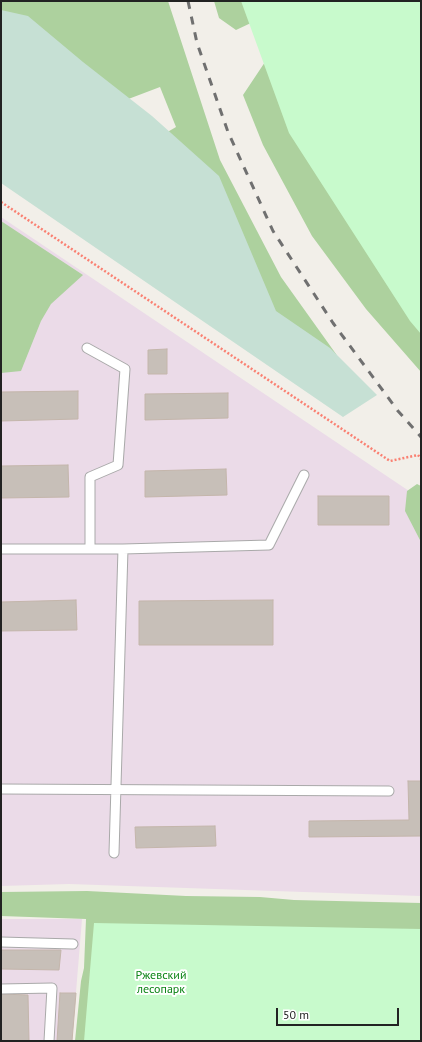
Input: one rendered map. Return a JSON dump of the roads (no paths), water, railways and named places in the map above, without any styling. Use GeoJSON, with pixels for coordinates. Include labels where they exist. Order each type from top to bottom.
{"type":"FeatureCollection","features":[{"type":"Feature","properties":{"kind":"lane"},"geometry":{"type":"LineString","coordinates":[[87,348],[125,369],[118,465],[90,477],[90,549]]}},
{"type":"Feature","properties":{"kind":"lane"},"geometry":{"type":"LineString","coordinates":[[1,549],[123,549],[269,545],[304,474]]}},
{"type":"Feature","properties":{"kind":"lane"},"geometry":{"type":"LineString","coordinates":[[114,853],[123,549]]}},
{"type":"Feature","properties":{"kind":"lane"},"geometry":{"type":"LineString","coordinates":[[1,789],[389,791]]}},
{"type":"Feature","properties":{"kind":"lane"},"geometry":{"type":"LineString","coordinates":[[1,942],[73,944]]}},
{"type":"Feature","properties":{"kind":"lane"},"geometry":{"type":"LineString","coordinates":[[1,989],[52,988],[50,1041]]}},
{"type":"Feature","properties":{"kind":"railway"},"geometry":{"type":"LineString","coordinates":[[188,1],[197,43],[228,132],[273,231],[333,323],[398,411],[421,437]]}},
{"type":"Feature","properties":{"kind":"park label","name":"Ржевский лесопарк"},"geometry":{"type":"Point","coordinates":[161,983]}}]}
